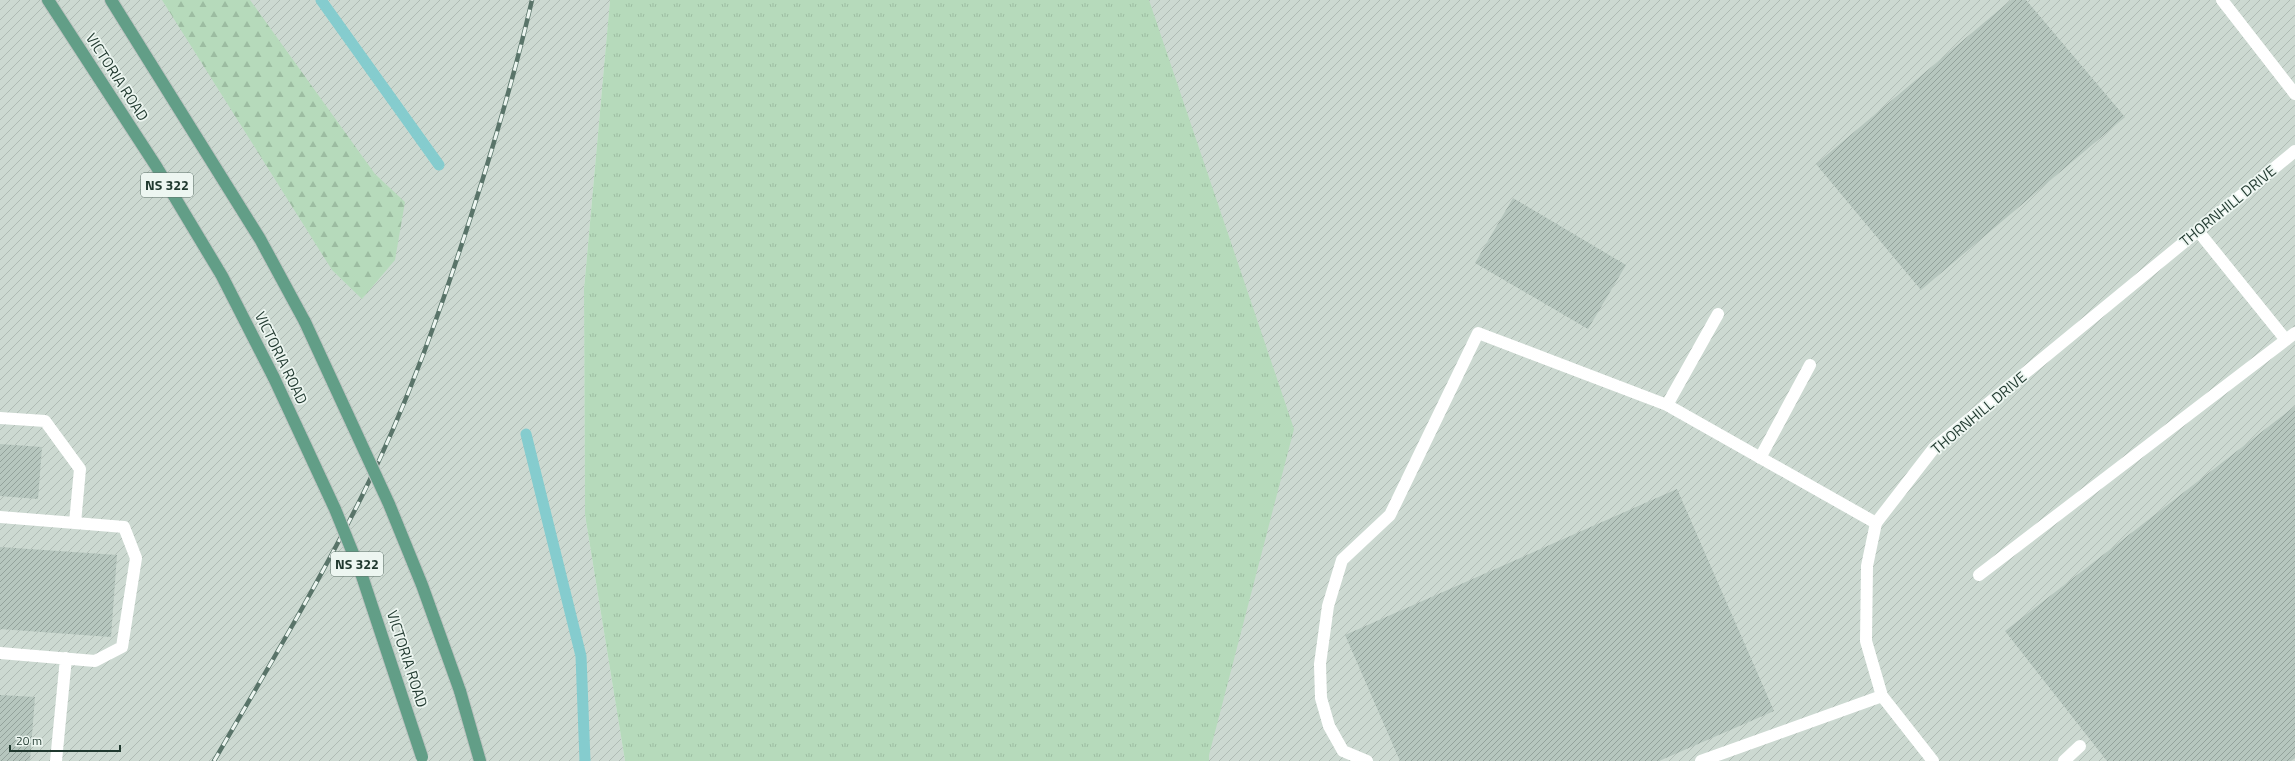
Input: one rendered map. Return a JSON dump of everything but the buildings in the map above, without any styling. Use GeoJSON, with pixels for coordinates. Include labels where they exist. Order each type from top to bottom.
{"type":"FeatureCollection","features":[{"type":"Feature","properties":{"kind":"main road","name":"VICTORIA ROAD"},"geometry":{"type":"LineString","coordinates":[[48,0],[152,160],[218,269],[274,378],[335,509],[361,573],[386,642],[423,759]]}},
{"type":"Feature","properties":{"kind":"main road","name":"NS 322"},"geometry":{"type":"LineString","coordinates":[[111,0],[260,239],[305,322],[389,504],[422,585],[460,691],[480,761]]}},
{"type":"Feature","properties":{"kind":"street"},"geometry":{"type":"LineString","coordinates":[[2222,0],[2295,94]]}},
{"type":"Feature","properties":{"kind":"street","name":"THORNHILL DRIVE"},"geometry":{"type":"LineString","coordinates":[[1933,761],[1882,696],[1866,641],[1867,566],[1876,523],[1934,448],[2295,151]]}},
{"type":"Feature","properties":{"kind":"street"},"geometry":{"type":"LineString","coordinates":[[1979,575],[2290,336],[2198,231]]}},
{"type":"Feature","properties":{"kind":"street"},"geometry":{"type":"LineString","coordinates":[[1667,405],[1718,314]]}},
{"type":"Feature","properties":{"kind":"street"},"geometry":{"type":"LineString","coordinates":[[1367,761],[1343,751],[1329,726],[1321,698],[1320,664],[1328,606],[1342,560],[1390,515],[1478,333],[1667,405],[1876,523]]}},
{"type":"Feature","properties":{"kind":"street"},"geometry":{"type":"LineString","coordinates":[[1760,458],[1810,365]]}},
{"type":"Feature","properties":{"kind":"street"},"geometry":{"type":"LineString","coordinates":[[0,418],[45,421],[80,469],[75,523]]}},
{"type":"Feature","properties":{"kind":"street"},"geometry":{"type":"LineString","coordinates":[[0,517],[124,527],[136,558],[122,647],[96,660],[0,653]]}},
{"type":"Feature","properties":{"kind":"street"},"geometry":{"type":"LineString","coordinates":[[56,761],[66,658]]}},
{"type":"Feature","properties":{"kind":"street"},"geometry":{"type":"LineString","coordinates":[[1701,761],[1882,696]]}},
{"type":"Feature","properties":{"kind":"street"},"geometry":{"type":"LineString","coordinates":[[2064,761],[2080,746]]}},
{"type":"Feature","properties":{"kind":"shaded area"},"geometry":{"type":"Polygon","coordinates":[[[0,0],[610,0],[584,289],[585,515],[625,761],[0,761],[0,0]]]}},
{"type":"Feature","properties":{"kind":"shaded area"},"geometry":{"type":"Polygon","coordinates":[[[1149,0],[2295,0],[2295,761],[1209,761],[1149,0]]]}},
{"type":"Feature","properties":{"kind":"green space"},"geometry":{"type":"Polygon","coordinates":[[[162,0],[250,0],[375,174],[405,202],[395,260],[362,299],[332,270],[162,0]]]}},
{"type":"Feature","properties":{"kind":"green space"},"geometry":{"type":"Polygon","coordinates":[[[610,0],[1149,0],[1294,429],[1209,755],[1209,761],[625,761],[585,515],[584,289],[610,0]]]}},
{"type":"Feature","properties":{"kind":"waterway"},"geometry":{"type":"LineString","coordinates":[[321,0],[439,165]]}},
{"type":"Feature","properties":{"kind":"waterway"},"geometry":{"type":"LineString","coordinates":[[526,434],[581,656],[585,761]]}},
{"type":"Feature","properties":{"kind":"railway"},"geometry":{"type":"LineString","coordinates":[[214,761],[345,530],[394,428],[435,323],[471,216],[504,109],[532,0]]}}]}
